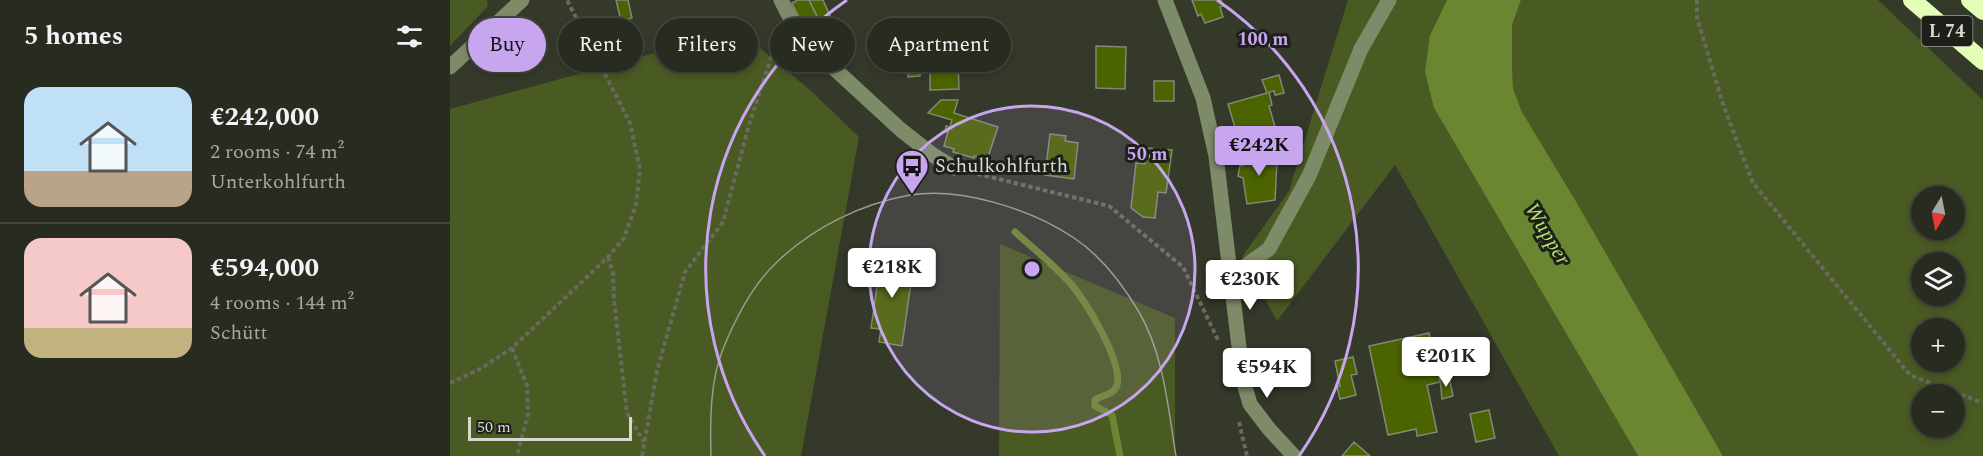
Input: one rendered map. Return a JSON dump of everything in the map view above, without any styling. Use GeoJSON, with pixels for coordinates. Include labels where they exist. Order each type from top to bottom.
{"type":"FeatureCollection","features":[{"type":"Feature","properties":{"kind":"highway","name":"L 74"},"geometry":{"type":"LineString","coordinates":[[1912,0],[1983,61]]}},
{"type":"Feature","properties":{"kind":"highway","name":"L 74"},"geometry":{"type":"LineString","coordinates":[[1970,0],[1983,11]]}},
{"type":"Feature","properties":{"kind":"street"},"geometry":{"type":"LineString","coordinates":[[450,67],[522,0]]}},
{"type":"Feature","properties":{"kind":"street"},"geometry":{"type":"LineString","coordinates":[[781,0],[800,37],[901,130],[954,168]]}},
{"type":"Feature","properties":{"kind":"street"},"geometry":{"type":"LineString","coordinates":[[1165,0],[1203,98],[1216,156],[1242,380],[1250,404],[1290,455]]}},
{"type":"Feature","properties":{"kind":"street"},"geometry":{"type":"LineString","coordinates":[[1230,278],[1269,249],[1309,176],[1361,49],[1389,0]]}},
{"type":"Feature","properties":{"kind":"path"},"geometry":{"type":"LineString","coordinates":[[450,383],[480,369],[512,348],[608,257],[624,238],[636,205],[640,169],[630,123],[567,0]]}},
{"type":"Feature","properties":{"kind":"path"},"geometry":{"type":"LineString","coordinates":[[1696,0],[1697,18],[1724,107],[1753,183],[1910,375],[1983,403]]}},
{"type":"Feature","properties":{"kind":"path"},"geometry":{"type":"LineString","coordinates":[[642,456],[657,371],[685,272],[723,222],[749,125],[770,60]]}},
{"type":"Feature","properties":{"kind":"path"},"geometry":{"type":"LineString","coordinates":[[954,168],[1109,206],[1184,267],[1221,345]]}},
{"type":"Feature","properties":{"kind":"path"},"geometry":{"type":"LineString","coordinates":[[608,257],[614,273],[615,312],[627,413],[644,442]]}},
{"type":"Feature","properties":{"kind":"path"},"geometry":{"type":"LineString","coordinates":[[512,348],[527,386],[528,414],[517,456]]}},
{"type":"Feature","properties":{"kind":"shaded area"},"geometry":{"type":"Polygon","coordinates":[[[450,0],[487,0],[488,6],[477,18],[468,18],[468,27],[450,46],[450,0]]]}},
{"type":"Feature","properties":{"kind":"shaded area"},"geometry":{"type":"Polygon","coordinates":[[[1348,0],[1447,0],[1430,35],[1434,108],[1638,456],[1559,456],[1395,165],[1277,321],[1242,257],[1289,191],[1348,0]]]}},
{"type":"Feature","properties":{"kind":"shaded area"},"geometry":{"type":"Polygon","coordinates":[[[1521,0],[1878,0],[1983,100],[1983,456],[1723,456],[1522,112],[1513,88],[1512,25],[1521,0]]]}},
{"type":"Feature","properties":{"kind":"shaded area"},"geometry":{"type":"Polygon","coordinates":[[[758,46],[770,56],[770,72],[789,72],[859,137],[801,456],[450,456],[450,109],[585,72],[643,72],[643,56],[655,53],[655,72],[758,72],[758,46]]]}},
{"type":"Feature","properties":{"kind":"shaded area"},"geometry":{"type":"Polygon","coordinates":[[[1000,244],[1175,318],[1175,456],[999,456],[1000,244]]]}},
{"type":"Feature","properties":{"kind":"water","name":"Wupper"},"geometry":{"type":"Polygon","coordinates":[[[1447,0],[1521,0],[1512,25],[1512,62],[1513,88],[1522,112],[1723,456],[1638,456],[1434,108],[1425,72],[1430,35],[1447,0]]]}},
{"type":"Feature","properties":{"kind":"building"},"geometry":{"type":"Polygon","coordinates":[[[616,0],[628,0],[632,18],[620,18],[616,0]]]}},
{"type":"Feature","properties":{"kind":"building"},"geometry":{"type":"Polygon","coordinates":[[[798,0],[809,0],[818,18],[799,18],[792,3],[798,0]]]}},
{"type":"Feature","properties":{"kind":"building"},"geometry":{"type":"Polygon","coordinates":[[[809,0],[823,0],[831,18],[818,18],[809,0]]]}},
{"type":"Feature","properties":{"kind":"building"},"geometry":{"type":"Polygon","coordinates":[[[1192,0],[1221,0],[1223,6],[1220,7],[1223,17],[1205,23],[1201,14],[1198,16],[1192,0]]]}},
{"type":"Feature","properties":{"kind":"building"},"geometry":{"type":"Polygon","coordinates":[[[1096,46],[1126,47],[1125,89],[1096,88],[1096,46]]]}},
{"type":"Feature","properties":{"kind":"building"},"geometry":{"type":"Polygon","coordinates":[[[908,72],[920,72],[920,76],[908,77],[908,72]]]}},
{"type":"Feature","properties":{"kind":"building"},"geometry":{"type":"Polygon","coordinates":[[[930,72],[958,72],[959,89],[930,90],[930,72]]]}},
{"type":"Feature","properties":{"kind":"building"},"geometry":{"type":"Polygon","coordinates":[[[1279,75],[1284,93],[1275,95],[1274,91],[1269,92],[1272,105],[1269,106],[1276,130],[1239,141],[1228,104],[1267,93],[1262,80],[1279,75]]]}},
{"type":"Feature","properties":{"kind":"building"},"geometry":{"type":"Polygon","coordinates":[[[1154,81],[1174,81],[1174,101],[1154,101],[1154,81]]]}},
{"type":"Feature","properties":{"kind":"building"},"geometry":{"type":"Polygon","coordinates":[[[941,100],[958,100],[954,113],[998,127],[987,160],[953,152],[954,149],[944,146],[948,132],[945,132],[946,126],[950,127],[952,120],[928,113],[941,100]]]}},
{"type":"Feature","properties":{"kind":"building"},"geometry":{"type":"Polygon","coordinates":[[[1050,134],[1066,136],[1065,141],[1078,143],[1074,179],[1045,175],[1050,134]]]}},
{"type":"Feature","properties":{"kind":"building"},"geometry":{"type":"Polygon","coordinates":[[[1147,148],[1172,150],[1166,193],[1158,192],[1155,218],[1143,217],[1131,208],[1136,163],[1145,164],[1147,148]]]}},
{"type":"Feature","properties":{"kind":"building"},"geometry":{"type":"Polygon","coordinates":[[[1268,148],[1270,162],[1277,161],[1275,200],[1247,204],[1243,178],[1238,176],[1240,166],[1251,163],[1249,152],[1268,148]]]}},
{"type":"Feature","properties":{"kind":"building"},"geometry":{"type":"Polygon","coordinates":[[[882,257],[914,262],[902,346],[879,342],[881,329],[871,328],[879,273],[873,273],[875,259],[881,260],[882,257]]]}},
{"type":"Feature","properties":{"kind":"building"},"geometry":{"type":"Polygon","coordinates":[[[1429,333],[1440,382],[1427,385],[1437,432],[1417,436],[1416,429],[1388,435],[1369,346],[1429,333]]]}},
{"type":"Feature","properties":{"kind":"building"},"geometry":{"type":"Polygon","coordinates":[[[1353,357],[1357,374],[1351,375],[1356,395],[1340,399],[1335,361],[1353,357]]]}},
{"type":"Feature","properties":{"kind":"building"},"geometry":{"type":"Polygon","coordinates":[[[1449,376],[1453,396],[1442,399],[1440,378],[1449,376]]]}},
{"type":"Feature","properties":{"kind":"building"},"geometry":{"type":"Polygon","coordinates":[[[1489,410],[1495,438],[1476,442],[1470,414],[1489,410]]]}},
{"type":"Feature","properties":{"kind":"building"},"geometry":{"type":"Polygon","coordinates":[[[1354,442],[1370,456],[1342,456],[1354,442]]]}},
{"type":"Feature","properties":{"kind":"waterway"},"geometry":{"type":"LineString","coordinates":[[1015,232],[1076,290],[1109,347],[1117,375],[1117,385],[1111,393],[1095,400],[1095,406],[1112,415],[1120,456]]}},
{"type":"Feature","properties":{"kind":"tram line"},"geometry":{"type":"LineString","coordinates":[[711,456],[712,401],[719,361],[740,313],[769,270],[807,238],[839,219],[874,204],[910,195],[930,193],[973,197],[1037,218],[1074,238],[1102,262],[1133,302],[1154,346],[1164,382],[1176,456]]}},
{"type":"Feature","properties":{"kind":"place","name":"Schulkohlfurth"},"geometry":{"type":"Point","coordinates":[912,195]}}]}
